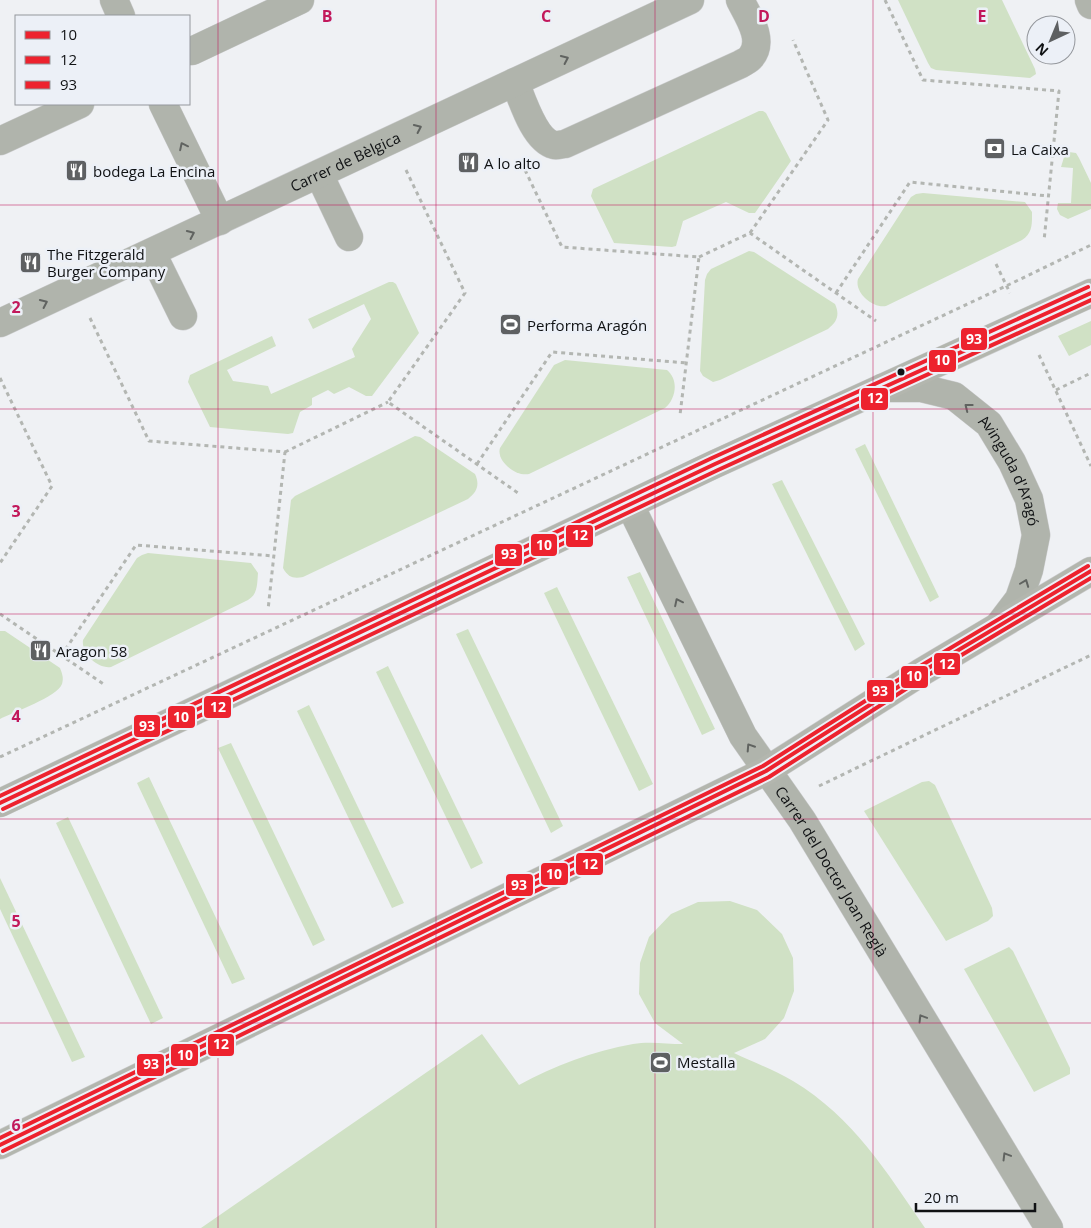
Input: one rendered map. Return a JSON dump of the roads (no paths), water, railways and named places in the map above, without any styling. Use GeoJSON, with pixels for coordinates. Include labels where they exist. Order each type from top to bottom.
{"type":"FeatureCollection","features":[{"type":"Feature","properties":{"kind":"main road","name":"Avinguda d'Aragó"},"geometry":{"type":"LineString","coordinates":[[0,803],[715,464],[1091,293]]}},
{"type":"Feature","properties":{"kind":"main road","name":"Avinguda d'Aragó"},"geometry":{"type":"LineString","coordinates":[[0,1145],[766,771],[920,673],[1091,571]]}},
{"type":"Feature","properties":{"kind":"street"},"geometry":{"type":"LineString","coordinates":[[114,0],[121,15]]}},
{"type":"Feature","properties":{"kind":"street"},"geometry":{"type":"LineString","coordinates":[[192,50],[300,0]]}},
{"type":"Feature","properties":{"kind":"street","name":"Carrer de Bèlgica"},"geometry":{"type":"LineString","coordinates":[[0,323],[690,0]]}},
{"type":"Feature","properties":{"kind":"street"},"geometry":{"type":"LineString","coordinates":[[515,82],[536,130],[544,140],[554,145],[565,144],[741,64],[751,57],[756,47],[757,36],[740,0]]}},
{"type":"Feature","properties":{"kind":"street"},"geometry":{"type":"LineString","coordinates":[[1089,0],[1091,4]]}},
{"type":"Feature","properties":{"kind":"street"},"geometry":{"type":"LineString","coordinates":[[0,141],[78,105]]}},
{"type":"Feature","properties":{"kind":"street"},"geometry":{"type":"LineString","coordinates":[[163,105],[220,221]]}},
{"type":"Feature","properties":{"kind":"street"},"geometry":{"type":"LineString","coordinates":[[320,174],[349,238]]}},
{"type":"Feature","properties":{"kind":"street"},"geometry":{"type":"LineString","coordinates":[[152,252],[183,316]]}},
{"type":"Feature","properties":{"kind":"street","name":"Avinguda d'Aragó"},"geometry":{"type":"LineString","coordinates":[[882,388],[921,388],[954,396],[989,424],[1012,462],[1029,499],[1036,535],[1029,570],[1019,599],[1000,624]]}},
{"type":"Feature","properties":{"kind":"street","name":"Carrer del Doctor Joan Reglà"},"geometry":{"type":"LineString","coordinates":[[630,505],[743,736],[802,820],[1050,1228]]}},
{"type":"Feature","properties":{"kind":"place","name":"La Caixa"},"geometry":{"type":"Point","coordinates":[995,149]}},
{"type":"Feature","properties":{"kind":"place","name":"A lo alto"},"geometry":{"type":"Point","coordinates":[468,163]}},
{"type":"Feature","properties":{"kind":"place","name":"bodega La Encina"},"geometry":{"type":"Point","coordinates":[77,171]}},
{"type":"Feature","properties":{"kind":"place","name":"The Fitzgerald Burger Company"},"geometry":{"type":"Point","coordinates":[31,263]}},
{"type":"Feature","properties":{"kind":"place","name":"Performa Aragón"},"geometry":{"type":"Point","coordinates":[511,325]}},
{"type":"Feature","properties":{"kind":"place","name":"Aragon 58"},"geometry":{"type":"Point","coordinates":[40,651]}},
{"type":"Feature","properties":{"kind":"place","name":"Mestalla"},"geometry":{"type":"Point","coordinates":[661,1062]}}]}
